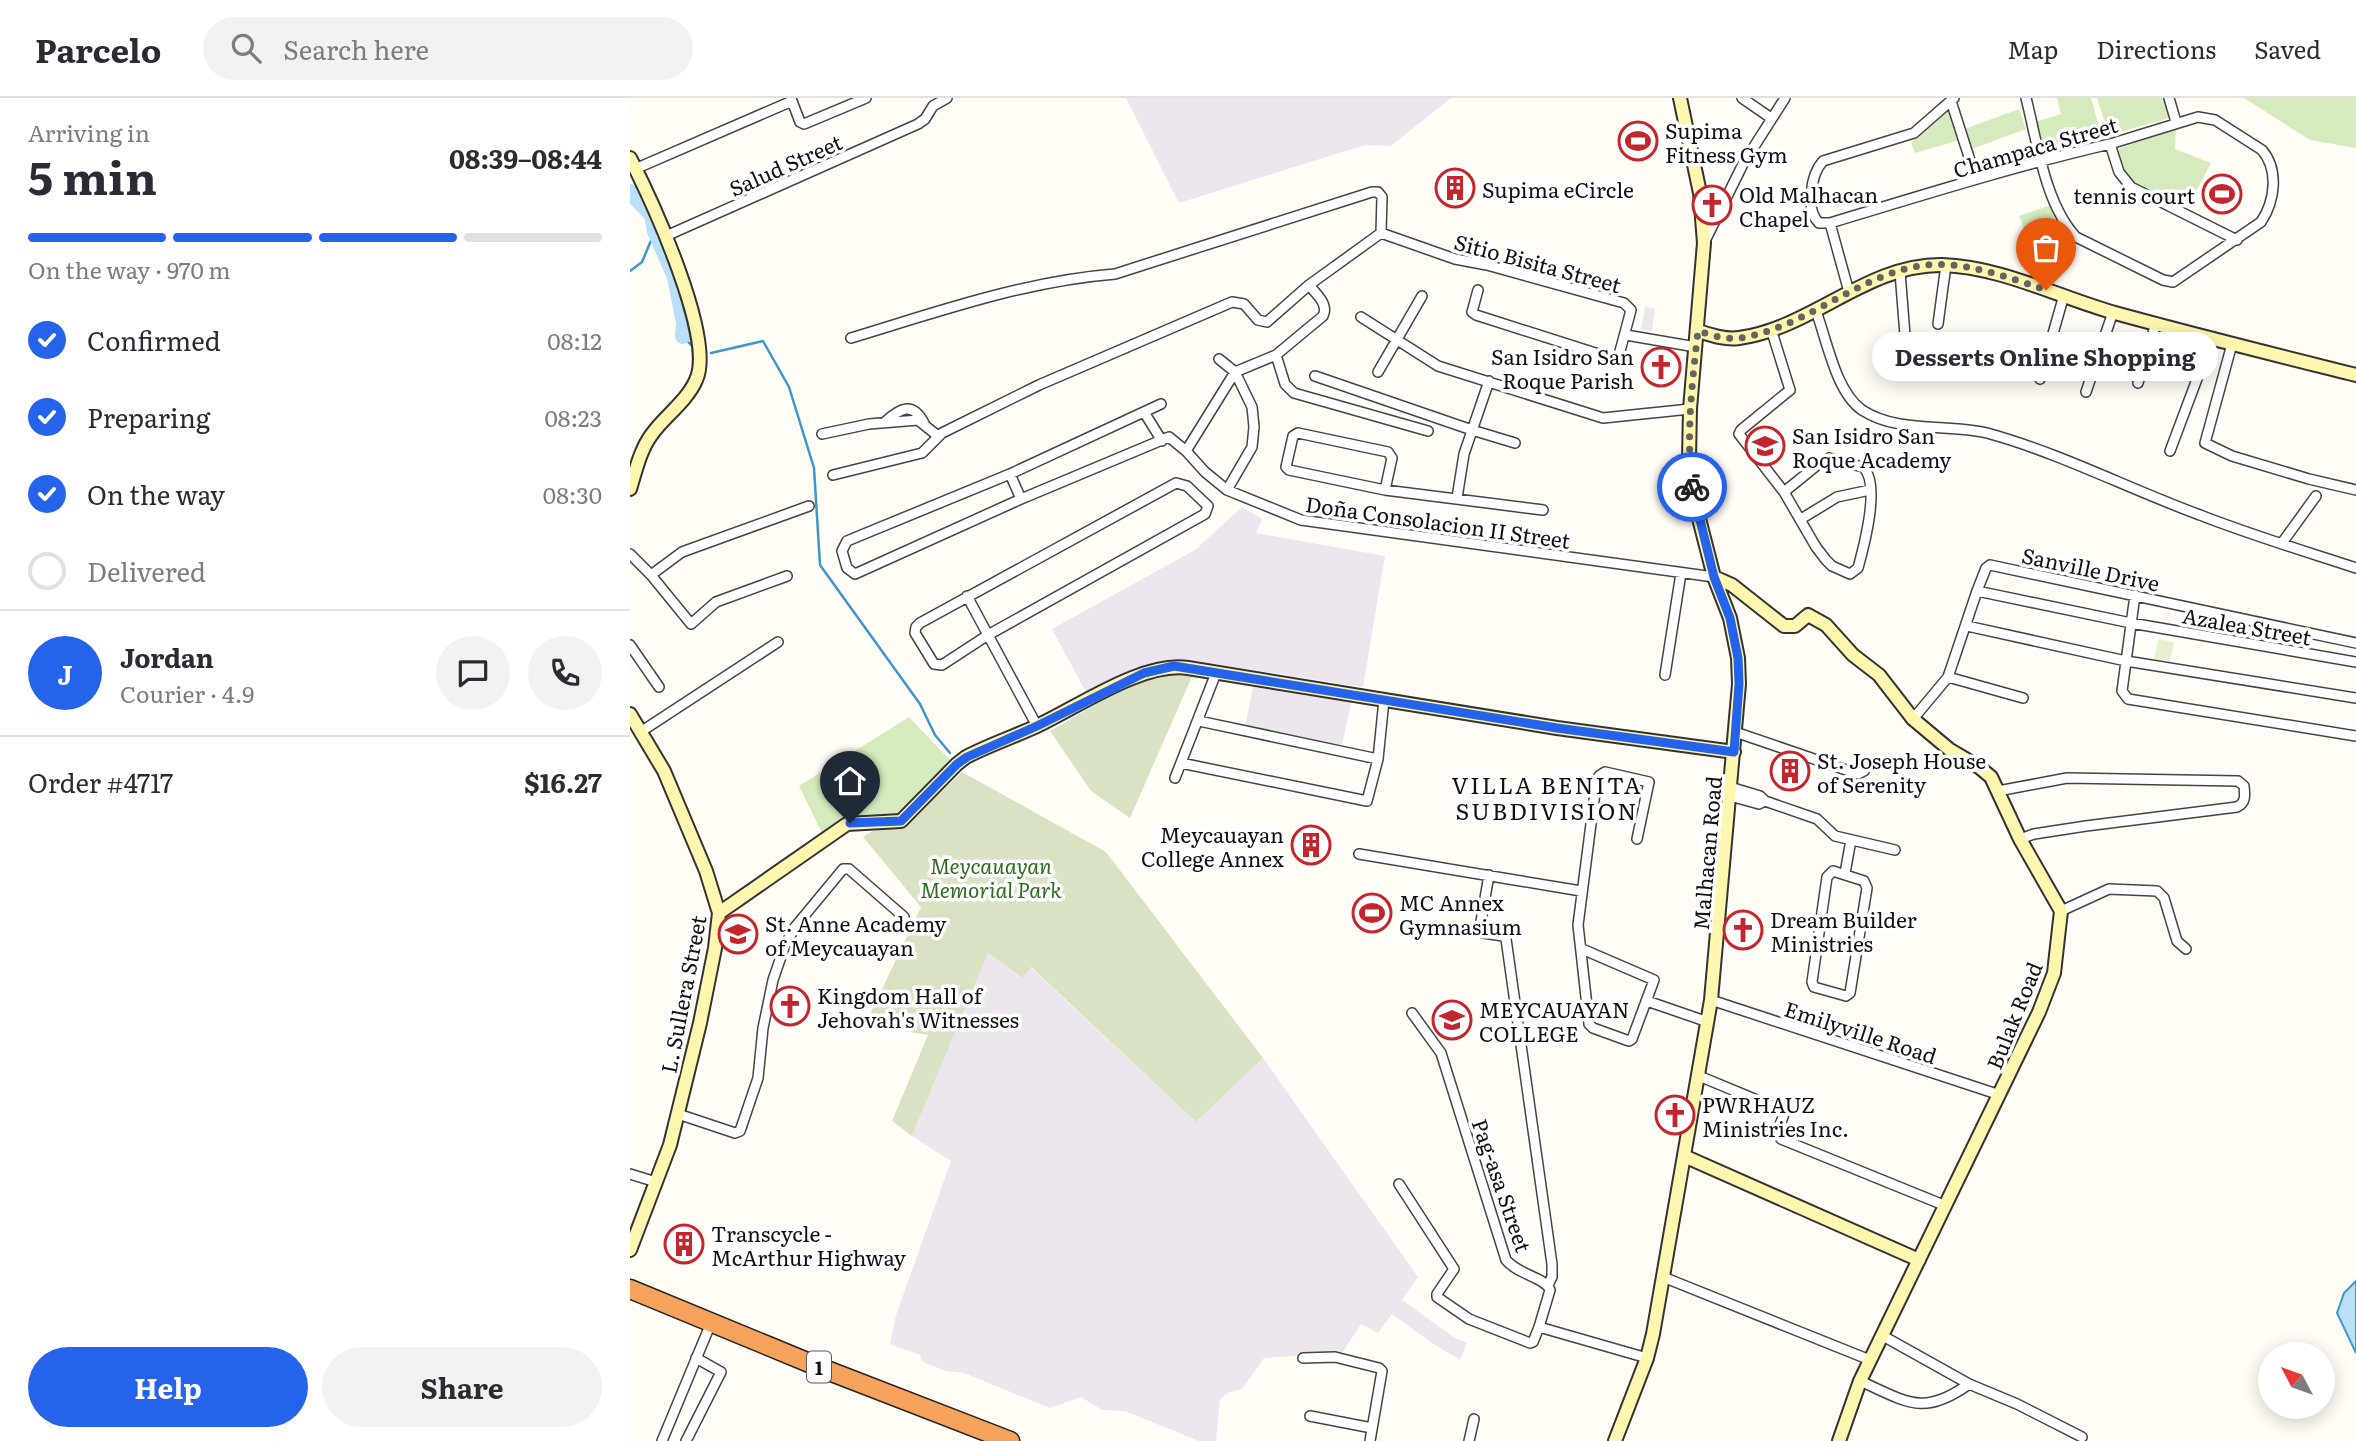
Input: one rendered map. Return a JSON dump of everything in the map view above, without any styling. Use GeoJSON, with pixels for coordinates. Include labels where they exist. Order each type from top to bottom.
{"type":"FeatureCollection","features":[{"type":"Feature","properties":{"kind":"highway","name":"1"},"geometry":{"type":"LineString","coordinates":[[630,1289],[1010,1441]]}},
{"type":"Feature","properties":{"kind":"street"},"geometry":{"type":"LineString","coordinates":[[630,489],[644,447],[695,383],[699,374],[699,345],[685,285],[633,163],[796,100],[800,122],[804,124],[866,98]]}},
{"type":"Feature","properties":{"kind":"street","name":"Salud Street"},"geometry":{"type":"LineString","coordinates":[[666,236],[918,124],[925,120],[933,106],[947,98]]}},
{"type":"Feature","properties":{"kind":"street","name":"Malhacan Road"},"geometry":{"type":"LineString","coordinates":[[1615,1441],[1647,1358],[1708,1022],[1739,684],[1738,658],[1730,618],[1714,577],[1694,499],[1689,458],[1690,409],[1704,243],[1700,193],[1680,98]]}},
{"type":"Feature","properties":{"kind":"street"},"geometry":{"type":"LineString","coordinates":[[1742,98],[1771,118]]}},
{"type":"Feature","properties":{"kind":"street"},"geometry":{"type":"LineString","coordinates":[[1704,243],[1743,164],[1785,98]]}},
{"type":"Feature","properties":{"kind":"street"},"geometry":{"type":"LineString","coordinates":[[2026,98],[2042,162]]}},
{"type":"Feature","properties":{"kind":"street"},"geometry":{"type":"LineString","coordinates":[[2169,98],[2176,122]]}},
{"type":"Feature","properties":{"kind":"street"},"geometry":{"type":"LineString","coordinates":[[1849,292],[1830,223],[1819,223],[1813,216],[1812,182],[1816,168],[1823,161],[1913,133],[1953,100],[1976,180]]}},
{"type":"Feature","properties":{"kind":"street","name":"Champaca Street"},"geometry":{"type":"LineString","coordinates":[[1830,223],[2198,117],[2214,120],[2262,150],[2271,163],[2272,189],[2268,211],[2261,222],[2173,282],[2168,282],[2076,237],[2067,228],[2056,208],[2042,162]]}},
{"type":"Feature","properties":{"kind":"street"},"geometry":{"type":"LineString","coordinates":[[2110,144],[2119,172],[2131,187],[2237,240]]}},
{"type":"Feature","properties":{"kind":"street"},"geometry":{"type":"LineString","coordinates":[[833,475],[922,453],[938,436],[1040,385],[1232,302],[1244,303],[1258,320],[1267,322],[1309,285],[1381,233],[1382,197],[1378,191],[1372,192],[1115,274],[1080,277],[954,307],[851,338]]}},
{"type":"Feature","properties":{"kind":"street","name":"Sitio Bisita Street"},"geometry":{"type":"LineString","coordinates":[[1381,233],[1455,259],[1487,265],[1624,303],[1631,310],[1626,335]]}},
{"type":"Feature","properties":{"kind":"street"},"geometry":{"type":"LineString","coordinates":[[1698,331],[1739,338],[1816,311],[1849,292],[1900,272],[1918,266],[1946,265],[1984,271],[2113,312],[2356,375]]}},
{"type":"Feature","properties":{"kind":"street"},"geometry":{"type":"LineString","coordinates":[[1938,324],[1946,265]]}},
{"type":"Feature","properties":{"kind":"street"},"geometry":{"type":"LineString","coordinates":[[1900,272],[1906,348]]}},
{"type":"Feature","properties":{"kind":"street"},"geometry":{"type":"LineString","coordinates":[[1161,404],[1010,474],[847,541],[842,551],[847,568],[855,574],[1021,499],[1169,438],[1186,451],[1235,372],[1276,355],[1323,316],[1324,304],[1309,285]]}},
{"type":"Feature","properties":{"kind":"street"},"geometry":{"type":"LineString","coordinates":[[1478,290],[1472,307],[1472,312],[1476,315],[1611,358],[1619,355],[1626,335],[1696,347]]}},
{"type":"Feature","properties":{"kind":"street"},"geometry":{"type":"LineString","coordinates":[[2040,379],[2064,295]]}},
{"type":"Feature","properties":{"kind":"street"},"geometry":{"type":"LineString","coordinates":[[1378,372],[1422,296]]}},
{"type":"Feature","properties":{"kind":"street"},"geometry":{"type":"LineString","coordinates":[[1816,311],[1845,394],[1861,410],[1878,419],[1899,424],[1984,432],[2032,447],[2201,516],[2356,568]]}},
{"type":"Feature","properties":{"kind":"street"},"geometry":{"type":"LineString","coordinates":[[2086,393],[2113,312]]}},
{"type":"Feature","properties":{"kind":"street"},"geometry":{"type":"LineString","coordinates":[[1361,317],[1438,366],[1603,418],[1690,409]]}},
{"type":"Feature","properties":{"kind":"street"},"geometry":{"type":"LineString","coordinates":[[2138,383],[2156,323]]}},
{"type":"Feature","properties":{"kind":"street"},"geometry":{"type":"LineString","coordinates":[[1771,329],[1790,390],[1739,434],[1784,492],[1826,560],[1832,566],[1850,574],[1858,568],[1870,526],[1870,490],[1868,475],[1863,467],[1829,458],[1821,461],[1784,492]]}},
{"type":"Feature","properties":{"kind":"street"},"geometry":{"type":"LineString","coordinates":[[2170,451],[2212,339]]}},
{"type":"Feature","properties":{"kind":"street"},"geometry":{"type":"LineString","coordinates":[[2232,344],[2205,443],[2232,456],[2309,479],[2355,487]]}},
{"type":"Feature","properties":{"kind":"street"},"geometry":{"type":"LineString","coordinates":[[1276,355],[1285,384],[1294,393],[1428,431]]}},
{"type":"Feature","properties":{"kind":"street"},"geometry":{"type":"LineString","coordinates":[[1219,359],[1235,372],[1252,407],[1254,427],[1252,447],[1227,490]]}},
{"type":"Feature","properties":{"kind":"street"},"geometry":{"type":"LineString","coordinates":[[1315,376],[1515,443]]}},
{"type":"Feature","properties":{"kind":"street"},"geometry":{"type":"LineString","coordinates":[[1457,498],[1464,454],[1489,381]]}},
{"type":"Feature","properties":{"kind":"street"},"geometry":{"type":"LineString","coordinates":[[1143,412],[1162,441]]}},
{"type":"Feature","properties":{"kind":"street"},"geometry":{"type":"LineString","coordinates":[[822,434],[885,422],[918,420],[938,436]]}},
{"type":"Feature","properties":{"kind":"street"},"geometry":{"type":"LineString","coordinates":[[1385,490],[1392,458],[1388,452],[1298,433],[1293,436],[1286,467],[1289,471],[1385,490],[1543,510]]}},
{"type":"Feature","properties":{"kind":"street","name":"Doña Consolacion II Street"},"geometry":{"type":"LineString","coordinates":[[1186,451],[1205,472],[1227,490],[1301,520],[1714,577]]}},
{"type":"Feature","properties":{"kind":"street"},"geometry":{"type":"LineString","coordinates":[[1010,474],[1021,499]]}},
{"type":"Feature","properties":{"kind":"street"},"geometry":{"type":"LineString","coordinates":[[1176,483],[1187,486],[1208,506],[1205,514],[988,635],[938,666],[934,664],[915,633],[920,623],[967,596],[1176,483]]}},
{"type":"Feature","properties":{"kind":"street"},"geometry":{"type":"LineString","coordinates":[[1801,519],[1837,497],[1870,490]]}},
{"type":"Feature","properties":{"kind":"street"},"geometry":{"type":"LineString","coordinates":[[2282,543],[2316,496]]}},
{"type":"Feature","properties":{"kind":"street"},"geometry":{"type":"LineString","coordinates":[[651,575],[682,552],[809,506]]}},
{"type":"Feature","properties":{"kind":"street"},"geometry":{"type":"LineString","coordinates":[[630,554],[651,575],[691,625],[716,602],[787,576]]}},
{"type":"Feature","properties":{"kind":"street","name":"Sanville Drive"},"geometry":{"type":"LineString","coordinates":[[1913,719],[1948,677],[1986,568],[1994,565],[2356,643]]}},
{"type":"Feature","properties":{"kind":"street"},"geometry":{"type":"LineString","coordinates":[[1665,675],[1681,573]]}},
{"type":"Feature","properties":{"kind":"street"},"geometry":{"type":"LineString","coordinates":[[1714,577],[1732,585],[1784,625],[1795,626],[1808,615],[1818,618],[1853,655],[1879,676],[1913,719],[1950,750],[1991,777],[2020,839],[2061,911],[2103,891],[2157,891],[2164,898],[2177,941],[2186,949]]}},
{"type":"Feature","properties":{"kind":"street","name":"Azalea Street"},"geometry":{"type":"LineString","coordinates":[[1977,590],[2131,623],[2356,662]]}},
{"type":"Feature","properties":{"kind":"street"},"geometry":{"type":"LineString","coordinates":[[2135,595],[2122,691],[2128,699],[2356,736]]}},
{"type":"Feature","properties":{"kind":"street"},"geometry":{"type":"LineString","coordinates":[[967,596],[1037,726]]}},
{"type":"Feature","properties":{"kind":"street"},"geometry":{"type":"LineString","coordinates":[[1967,626],[2126,661],[2356,698]]}},
{"type":"Feature","properties":{"kind":"street"},"geometry":{"type":"LineString","coordinates":[[642,730],[778,642]]}},
{"type":"Feature","properties":{"kind":"street"},"geometry":{"type":"LineString","coordinates":[[630,645],[659,687]]}},
{"type":"Feature","properties":{"kind":"street"},"geometry":{"type":"LineString","coordinates":[[719,913],[847,824],[901,821],[962,760],[1149,671],[1174,666],[1557,728],[1734,752]]}},
{"type":"Feature","properties":{"kind":"street"},"geometry":{"type":"LineString","coordinates":[[1175,778],[1216,673]]}},
{"type":"Feature","properties":{"kind":"street"},"geometry":{"type":"LineString","coordinates":[[1948,677],[2023,698]]}},
{"type":"Feature","properties":{"kind":"street"},"geometry":{"type":"LineString","coordinates":[[1181,763],[1363,801],[1369,798],[1378,759],[1384,700]]}},
{"type":"Feature","properties":{"kind":"street","name":"L. Sullera Street"},"geometry":{"type":"LineString","coordinates":[[630,714],[642,730],[664,771],[706,871],[719,913],[712,961],[670,1145],[656,1182],[636,1221],[630,1250]]}},
{"type":"Feature","properties":{"kind":"street"},"geometry":{"type":"LineString","coordinates":[[1199,721],[1378,759]]}},
{"type":"Feature","properties":{"kind":"street"},"geometry":{"type":"LineString","coordinates":[[1735,732],[1858,774],[1864,771]]}},
{"type":"Feature","properties":{"kind":"street"},"geometry":{"type":"LineString","coordinates":[[1582,949],[1653,978],[1647,1001],[1629,1041],[1592,1028],[1586,1016],[1578,925],[1596,785],[1605,772],[1649,782],[1637,839]]}},
{"type":"Feature","properties":{"kind":"street"},"geometry":{"type":"LineString","coordinates":[[1998,791],[2067,778],[2238,782],[2244,786],[2245,800],[2237,807],[2086,826],[2034,834],[2020,839]]}},
{"type":"Feature","properties":{"kind":"street"},"geometry":{"type":"LineString","coordinates":[[1730,791],[1760,796],[1765,801],[1810,816],[1817,819],[1829,833],[1895,850]]}},
{"type":"Feature","properties":{"kind":"street"},"geometry":{"type":"LineString","coordinates":[[1845,873],[1851,840]]}},
{"type":"Feature","properties":{"kind":"street"},"geometry":{"type":"LineString","coordinates":[[1359,854],[1581,891]]}},
{"type":"Feature","properties":{"kind":"street"},"geometry":{"type":"LineString","coordinates":[[678,1114],[735,1133],[740,1131],[758,1078],[763,1028],[773,980],[785,945],[795,926],[843,869],[849,869],[904,917]]}},
{"type":"Feature","properties":{"kind":"street"},"geometry":{"type":"LineString","coordinates":[[1833,871],[1845,873],[1864,881],[1867,888],[1850,993],[1846,996],[1814,987],[1812,982],[1827,877],[1833,871]]}},
{"type":"Feature","properties":{"kind":"street"},"geometry":{"type":"LineString","coordinates":[[1399,1184],[1454,1269],[1437,1297],[1469,1320],[1532,1342],[1550,1290],[1548,1285],[1552,1277],[1552,1264],[1506,940],[1503,936],[1483,933],[1480,927],[1489,875]]}},
{"type":"Feature","properties":{"kind":"street","name":"Bulak Road"},"geometry":{"type":"LineString","coordinates":[[1839,1441],[1860,1381],[2039,1012],[2054,973],[2061,911]]}},
{"type":"Feature","properties":{"kind":"street","name":"Emilyville Road"},"geometry":{"type":"LineString","coordinates":[[1711,1000],[2000,1095]]}},
{"type":"Feature","properties":{"kind":"street"},"geometry":{"type":"LineString","coordinates":[[1647,1001],[1708,1022]]}},
{"type":"Feature","properties":{"kind":"street","name":"Pag-asa Street"},"geometry":{"type":"LineString","coordinates":[[1412,1013],[1441,1053],[1506,1259],[1523,1275],[1548,1285]]}},
{"type":"Feature","properties":{"kind":"street"},"geometry":{"type":"LineString","coordinates":[[1699,1076],[1781,1110],[1784,1114],[1777,1133],[1781,1139],[1946,1206]]}},
{"type":"Feature","properties":{"kind":"street"},"geometry":{"type":"LineString","coordinates":[[1684,1156],[1919,1260]]}},
{"type":"Feature","properties":{"kind":"street"},"geometry":{"type":"LineString","coordinates":[[630,1174],[656,1182]]}},
{"type":"Feature","properties":{"kind":"street"},"geometry":{"type":"LineString","coordinates":[[1662,1277],[1870,1360]]}},
{"type":"Feature","properties":{"kind":"street"},"geometry":{"type":"LineString","coordinates":[[662,1441],[711,1323]]}},
{"type":"Feature","properties":{"kind":"street"},"geometry":{"type":"LineString","coordinates":[[1539,1327],[1647,1358]]}},
{"type":"Feature","properties":{"kind":"street"},"geometry":{"type":"LineString","coordinates":[[1883,1335],[1969,1384],[2017,1404],[2082,1437]]}},
{"type":"Feature","properties":{"kind":"street"},"geometry":{"type":"LineString","coordinates":[[1303,1358],[1335,1357],[1379,1368],[1382,1375],[1370,1441]]}},
{"type":"Feature","properties":{"kind":"street"},"geometry":{"type":"LineString","coordinates":[[686,1441],[721,1372],[696,1358]]}},
{"type":"Feature","properties":{"kind":"street"},"geometry":{"type":"LineString","coordinates":[[1860,1381],[1907,1402],[1928,1403],[1950,1397],[1969,1384]]}},
{"type":"Feature","properties":{"kind":"street"},"geometry":{"type":"LineString","coordinates":[[1310,1416],[1372,1428]]}},
{"type":"Feature","properties":{"kind":"street"},"geometry":{"type":"LineString","coordinates":[[1469,1441],[1474,1419]]}},
{"type":"Feature","properties":{"kind":"shaded area"},"geometry":{"type":"Polygon","coordinates":[[[1126,98],[1451,98],[1391,146],[1365,145],[1179,203],[1126,98]]]}},
{"type":"Feature","properties":{"kind":"shaded area"},"geometry":{"type":"Polygon","coordinates":[[[1645,307],[1655,309],[1652,331],[1641,330],[1645,307]]]}},
{"type":"Feature","properties":{"kind":"shaded area"},"geometry":{"type":"Polygon","coordinates":[[[1242,507],[1262,519],[1256,533],[1385,556],[1363,687],[1197,661],[1152,665],[1087,694],[1052,629],[1195,550],[1242,507]]]}},
{"type":"Feature","properties":{"kind":"shaded area"},"geometry":{"type":"Polygon","coordinates":[[[1254,683],[1352,699],[1342,745],[1245,726],[1254,683]]]}},
{"type":"Feature","properties":{"kind":"shaded area"},"geometry":{"type":"Polygon","coordinates":[[[988,952],[1021,978],[1030,967],[1196,1122],[1263,1058],[1418,1277],[1402,1300],[1455,1338],[1467,1343],[1460,1360],[1392,1314],[1378,1333],[1361,1324],[1342,1353],[1264,1358],[1242,1389],[1227,1393],[1220,1399],[1216,1441],[1199,1441],[1125,1411],[1102,1410],[1081,1397],[1050,1408],[964,1373],[946,1371],[923,1362],[920,1355],[890,1344],[896,1315],[951,1161],[912,1136],[988,952]]]}},
{"type":"Feature","properties":{"kind":"green space"},"geometry":{"type":"Polygon","coordinates":[[[2057,98],[2091,98],[2103,141],[2045,158],[2035,122],[2061,114],[2057,98]]]}},
{"type":"Feature","properties":{"kind":"green space"},"geometry":{"type":"Polygon","coordinates":[[[2097,98],[2164,98],[2169,118],[2109,135],[2097,98]]]}},
{"type":"Feature","properties":{"kind":"green space"},"geometry":{"type":"Polygon","coordinates":[[[2244,98],[2356,98],[2356,148],[2310,140],[2244,98]]]}},
{"type":"Feature","properties":{"kind":"green space"},"geometry":{"type":"Polygon","coordinates":[[[1949,107],[1963,139],[1915,153],[1911,143],[1949,107]]]}},
{"type":"Feature","properties":{"kind":"green space"},"geometry":{"type":"Polygon","coordinates":[[[2019,109],[2026,129],[1969,150],[1962,130],[2019,109]]]}},
{"type":"Feature","properties":{"kind":"green space"},"geometry":{"type":"Polygon","coordinates":[[[2176,128],[2175,149],[2211,163],[2188,207],[2130,180],[2115,150],[2176,128]]]}},
{"type":"Feature","properties":{"kind":"green space"},"geometry":{"type":"Polygon","coordinates":[[[2051,205],[2056,226],[2064,235],[2047,258],[2032,247],[2019,216],[2051,205]]]}},
{"type":"Feature","properties":{"kind":"green space"},"geometry":{"type":"Polygon","coordinates":[[[2158,639],[2174,642],[2170,661],[2154,659],[2158,639]]]}},
{"type":"Feature","properties":{"kind":"green space"},"geometry":{"type":"Polygon","coordinates":[[[1169,671],[1194,672],[1130,818],[1091,791],[1050,731],[1136,681],[1169,671]]]}},
{"type":"Feature","properties":{"kind":"green space"},"geometry":{"type":"Polygon","coordinates":[[[909,717],[952,762],[897,817],[849,817],[822,833],[799,786],[909,717]]]}},
{"type":"Feature","properties":{"kind":"green space","name":"Meycauayan Memorial Park"},"geometry":{"type":"Polygon","coordinates":[[[962,772],[1106,852],[1263,1058],[1196,1122],[1031,967],[1022,978],[988,953],[912,1136],[892,1121],[928,1035],[865,1025],[921,907],[863,837],[882,825],[902,829],[962,772]]]}},
{"type":"Feature","properties":{"kind":"water"},"geometry":{"type":"Polygon","coordinates":[[[2356,1281],[2356,1353],[2337,1313],[2344,1293],[2356,1281]]]}},
{"type":"Feature","properties":{"kind":"waterway"},"geometry":{"type":"LineString","coordinates":[[630,192],[652,215],[655,231],[675,277],[684,323],[683,336]]}},
{"type":"Feature","properties":{"kind":"waterway"},"geometry":{"type":"LineString","coordinates":[[630,271],[642,262],[655,231]]}},
{"type":"Feature","properties":{"kind":"waterway"},"geometry":{"type":"LineString","coordinates":[[683,336],[691,345]]}},
{"type":"Feature","properties":{"kind":"waterway"},"geometry":{"type":"LineString","coordinates":[[711,353],[763,341],[789,387],[814,468],[820,565],[920,704],[935,735],[950,753]]}},
{"type":"Feature","properties":{"kind":"way so far"},"geometry":{"type":"LineString","coordinates":[[1692,487],[1689,424],[1698,331],[1739,338],[1771,329],[1816,311],[1849,292],[1884,277],[1918,266],[1946,265],[1984,271],[2046,290]]}},
{"type":"Feature","properties":{"kind":"place","name":"Supima Fitness Gym"},"geometry":{"type":"Point","coordinates":[1638,141]}},
{"type":"Feature","properties":{"kind":"place","name":"Supima eCircle"},"geometry":{"type":"Point","coordinates":[1455,188]}},
{"type":"Feature","properties":{"kind":"place","name":"tennis court"},"geometry":{"type":"Point","coordinates":[2222,194]}},
{"type":"Feature","properties":{"kind":"place","name":"Old Malhacan Chapel"},"geometry":{"type":"Point","coordinates":[1712,205]}},
{"type":"Feature","properties":{"kind":"place","name":"Desserts Online Shopping"},"geometry":{"type":"Point","coordinates":[2046,290]}},
{"type":"Feature","properties":{"kind":"place","name":"San Isidro San Roque Parish"},"geometry":{"type":"Point","coordinates":[1661,367]}},
{"type":"Feature","properties":{"kind":"place","name":"San Isidro San Roque Academy"},"geometry":{"type":"Point","coordinates":[1765,446]}},
{"type":"Feature","properties":{"kind":"place","name":"St. Joseph House of Serenity"},"geometry":{"type":"Point","coordinates":[1790,771]}},
{"type":"Feature","properties":{"kind":"place","name":"Meycauayan College Annex"},"geometry":{"type":"Point","coordinates":[1311,845]}},
{"type":"Feature","properties":{"kind":"place","name":"MC Annex Gymnasium"},"geometry":{"type":"Point","coordinates":[1372,913]}},
{"type":"Feature","properties":{"kind":"place","name":"Dream Builder Ministries"},"geometry":{"type":"Point","coordinates":[1743,930]}},
{"type":"Feature","properties":{"kind":"place","name":"St. Anne Academy of Meycauayan"},"geometry":{"type":"Point","coordinates":[738,934]}},
{"type":"Feature","properties":{"kind":"place","name":"Kingdom Hall of Jehovah's Witnesses"},"geometry":{"type":"Point","coordinates":[790,1006]}},
{"type":"Feature","properties":{"kind":"place","name":"MEYCAUAYAN COLLEGE"},"geometry":{"type":"Point","coordinates":[1452,1020]}},
{"type":"Feature","properties":{"kind":"place","name":"PWRHAUZ Ministries Inc."},"geometry":{"type":"Point","coordinates":[1675,1115]}},
{"type":"Feature","properties":{"kind":"place","name":"Transcycle - McArthur Highway"},"geometry":{"type":"Point","coordinates":[684,1244]}},
{"type":"Feature","properties":{"kind":"district","name":"VILLA BENITA SUBDIVISION"},"geometry":{"type":"Point","coordinates":[1547,797]}},
{"type":"Feature","properties":{"kind":"route"},"geometry":{"type":"LineString","coordinates":[[850,823],[901,821],[967,757],[1144,673],[1174,666],[1557,728],[1734,752],[1739,684],[1738,658],[1730,618],[1714,577],[1692,487]]}}]}
